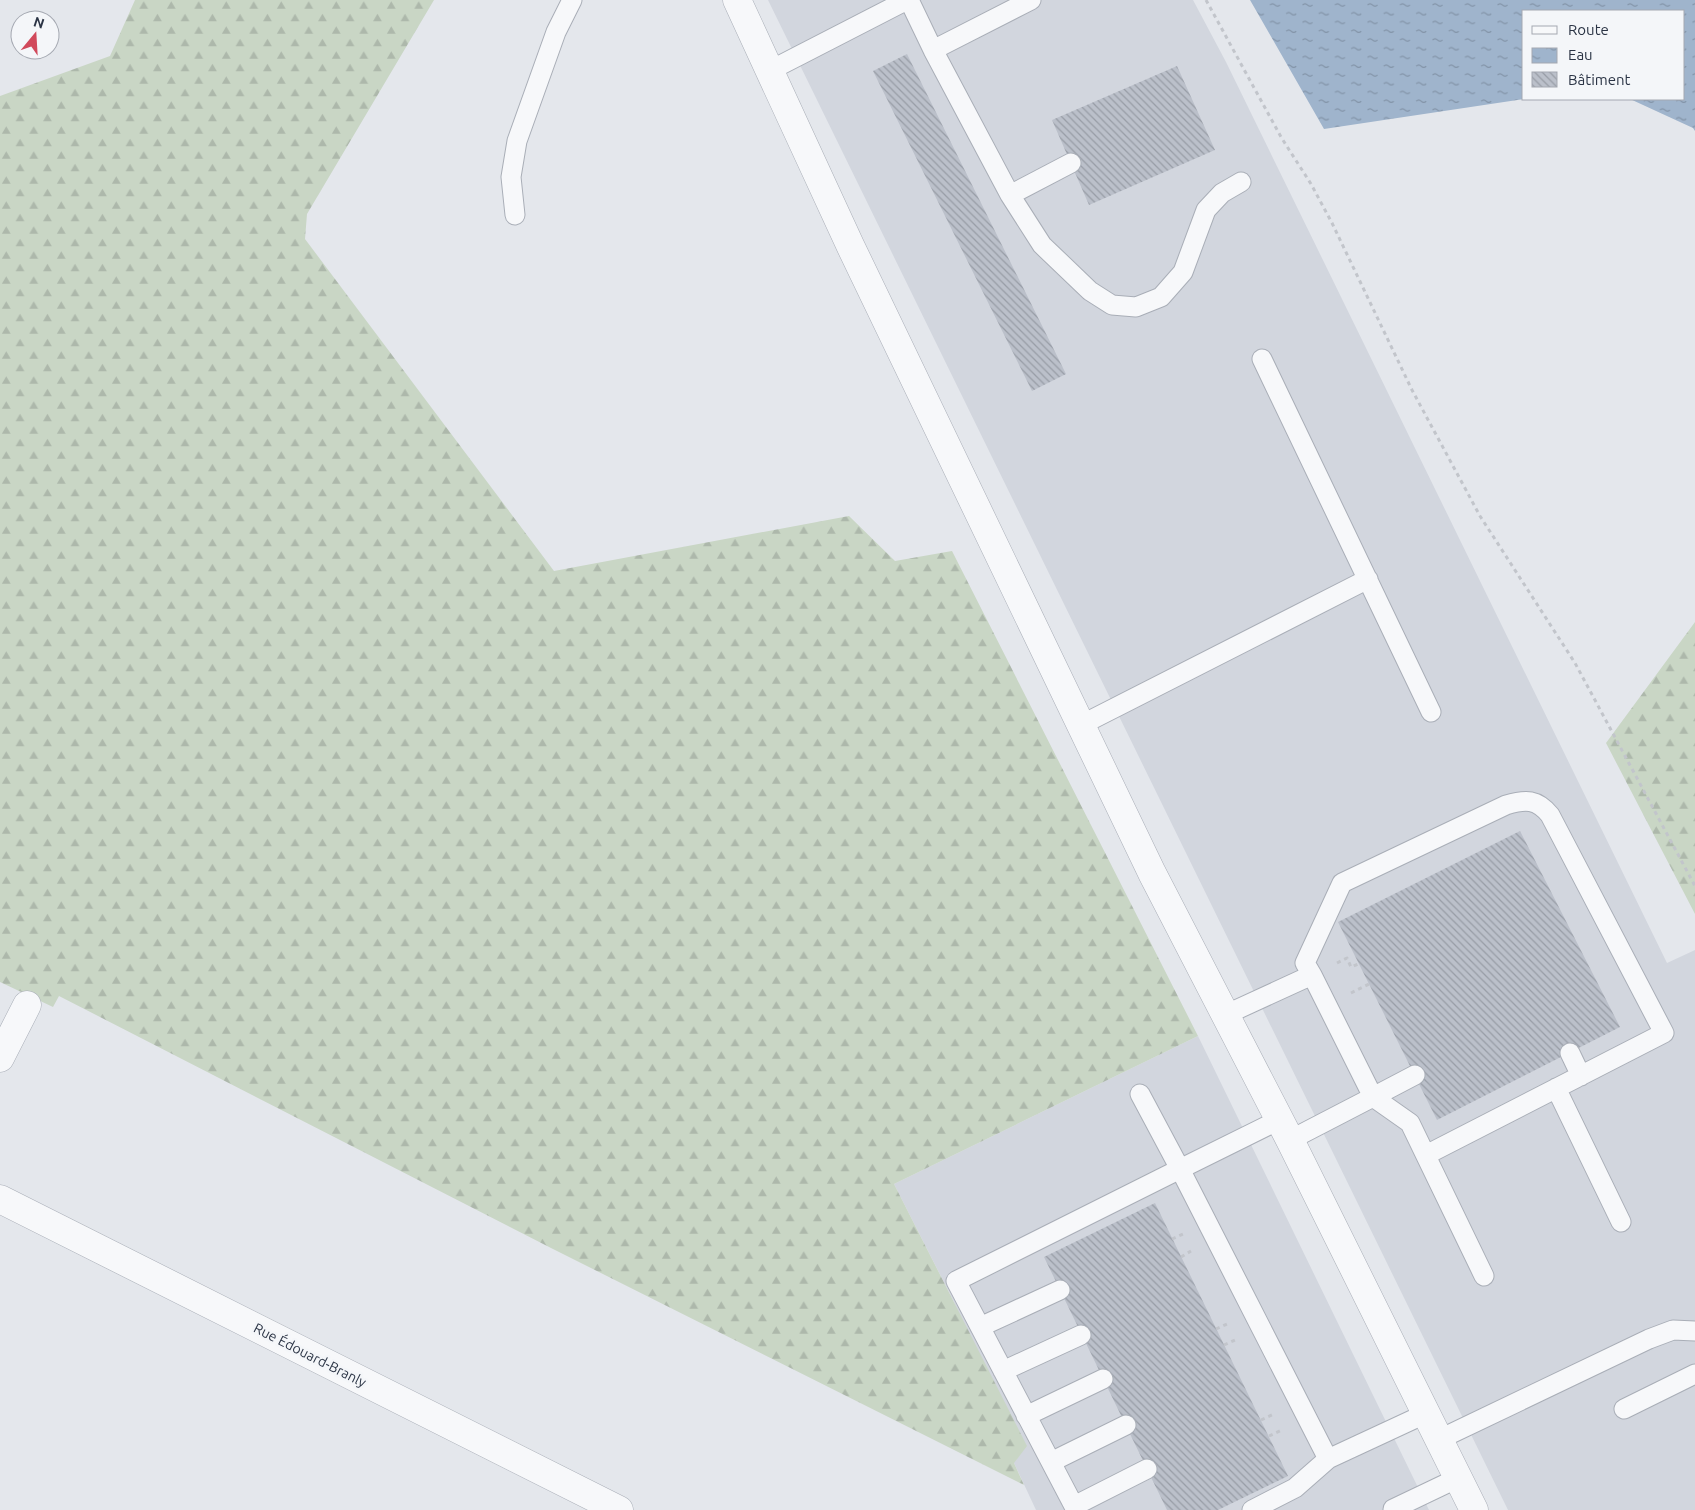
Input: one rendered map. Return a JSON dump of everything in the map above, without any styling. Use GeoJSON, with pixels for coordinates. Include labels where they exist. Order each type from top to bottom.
{"type":"FeatureCollection","features":[{"type":"Feature","properties":{"kind":"street"},"geometry":{"type":"LineString","coordinates":[[739,1],[769,71],[850,245],[1152,873],[1284,1130],[1474,1510]]}},
{"type":"Feature","properties":{"kind":"street"},"geometry":{"type":"LineString","coordinates":[[0,1058],[27,1005]]}},
{"type":"Feature","properties":{"kind":"street","name":"Rue Édouard-Branly"},"geometry":{"type":"LineString","coordinates":[[0,1200],[619,1510]]}},
{"type":"Feature","properties":{"kind":"lane"},"geometry":{"type":"LineString","coordinates":[[515,215],[511,177],[517,140],[556,32],[572,0]]}},
{"type":"Feature","properties":{"kind":"lane"},"geometry":{"type":"LineString","coordinates":[[769,71],[908,0],[1010,195],[1042,245],[1090,291],[1112,306],[1136,307],[1161,297],[1183,272],[1206,210],[1222,192],[1240,182]]}},
{"type":"Feature","properties":{"kind":"lane"},"geometry":{"type":"LineString","coordinates":[[934,50],[1031,0]]}},
{"type":"Feature","properties":{"kind":"lane"},"geometry":{"type":"LineString","coordinates":[[1010,195],[1072,163]]}},
{"type":"Feature","properties":{"kind":"lane"},"geometry":{"type":"LineString","coordinates":[[1262,359],[1431,712]]}},
{"type":"Feature","properties":{"kind":"lane"},"geometry":{"type":"LineString","coordinates":[[1081,725],[1368,579]]}},
{"type":"Feature","properties":{"kind":"lane"},"geometry":{"type":"LineString","coordinates":[[1426,1155],[1664,1033],[1550,815],[1543,807],[1532,801],[1518,801],[1506,805],[1342,883],[1305,963],[1373,1097],[1410,1123],[1484,1276]]}},
{"type":"Feature","properties":{"kind":"lane"},"geometry":{"type":"LineString","coordinates":[[1225,1015],[1312,975]]}},
{"type":"Feature","properties":{"kind":"lane"},"geometry":{"type":"LineString","coordinates":[[1570,1053],[1581,1076]]}},
{"type":"Feature","properties":{"kind":"lane"},"geometry":{"type":"LineString","coordinates":[[1147,1469],[1075,1508],[956,1281],[1180,1169],[1373,1097],[1415,1075]]}},
{"type":"Feature","properties":{"kind":"lane"},"geometry":{"type":"LineString","coordinates":[[1556,1088],[1621,1222]]}},
{"type":"Feature","properties":{"kind":"lane"},"geometry":{"type":"LineString","coordinates":[[1140,1094],[1328,1459]]}},
{"type":"Feature","properties":{"kind":"lane"},"geometry":{"type":"LineString","coordinates":[[980,1327],[1060,1290]]}},
{"type":"Feature","properties":{"kind":"lane"},"geometry":{"type":"LineString","coordinates":[[1440,1439],[1649,1339],[1673,1330],[1694,1328]]}},
{"type":"Feature","properties":{"kind":"lane"},"geometry":{"type":"LineString","coordinates":[[1003,1371],[1082,1335]]}},
{"type":"Feature","properties":{"kind":"lane"},"geometry":{"type":"LineString","coordinates":[[1624,1409],[1695,1374]]}},
{"type":"Feature","properties":{"kind":"lane"},"geometry":{"type":"LineString","coordinates":[[1026,1416],[1103,1379]]}},
{"type":"Feature","properties":{"kind":"lane"},"geometry":{"type":"LineString","coordinates":[[1252,1510],[1295,1488],[1328,1459],[1426,1413]]}},
{"type":"Feature","properties":{"kind":"lane"},"geometry":{"type":"LineString","coordinates":[[1051,1462],[1126,1425]]}},
{"type":"Feature","properties":{"kind":"lane"},"geometry":{"type":"LineString","coordinates":[[1393,1510],[1458,1478]]}},
{"type":"Feature","properties":{"kind":"path"},"geometry":{"type":"LineString","coordinates":[[1206,0],[1280,137],[1311,184],[1332,223],[1412,390],[1480,516],[1575,663],[1695,886]]}},
{"type":"Feature","properties":{"kind":"shaded area"},"geometry":{"type":"Polygon","coordinates":[[[768,0],[1193,0],[1226,62],[1667,963],[1695,950],[1695,1510],[1508,1510],[768,0]]]}},
{"type":"Feature","properties":{"kind":"shaded area"},"geometry":{"type":"Polygon","coordinates":[[[1198,1036],[1429,1510],[1036,1510],[1014,1463],[954,1302],[894,1184],[1198,1036]]]}},
{"type":"Feature","properties":{"kind":"green space"},"geometry":{"type":"Polygon","coordinates":[[[135,0],[434,0],[307,214],[305,239],[554,571],[849,516],[895,561],[952,551],[1198,1036],[894,1184],[1027,1446],[1014,1463],[1024,1485],[551,1248],[59,996],[53,1007],[0,982],[0,96],[110,56],[135,0]]]}},
{"type":"Feature","properties":{"kind":"green space"},"geometry":{"type":"Polygon","coordinates":[[[1695,622],[1695,914],[1606,743],[1695,622]]]}},
{"type":"Feature","properties":{"kind":"water"},"geometry":{"type":"Polygon","coordinates":[[[1250,0],[1695,0],[1695,131],[1693,128],[1632,100],[1685,100],[1685,10],[1522,10],[1522,99],[1324,129],[1250,0]]]}},
{"type":"Feature","properties":{"kind":"building"},"geometry":{"type":"Polygon","coordinates":[[[907,54],[1066,374],[1032,391],[873,71],[907,54]]]}},
{"type":"Feature","properties":{"kind":"building"},"geometry":{"type":"Polygon","coordinates":[[[1177,66],[1215,150],[1089,205],[1052,120],[1177,66]]]}},
{"type":"Feature","properties":{"kind":"building"},"geometry":{"type":"Polygon","coordinates":[[[1520,831],[1620,1027],[1437,1120],[1338,922],[1520,831]]]}},
{"type":"Feature","properties":{"kind":"building"},"geometry":{"type":"Polygon","coordinates":[[[1155,1203],[1288,1476],[1218,1510],[1167,1510],[1044,1257],[1155,1203]]]}}]}
